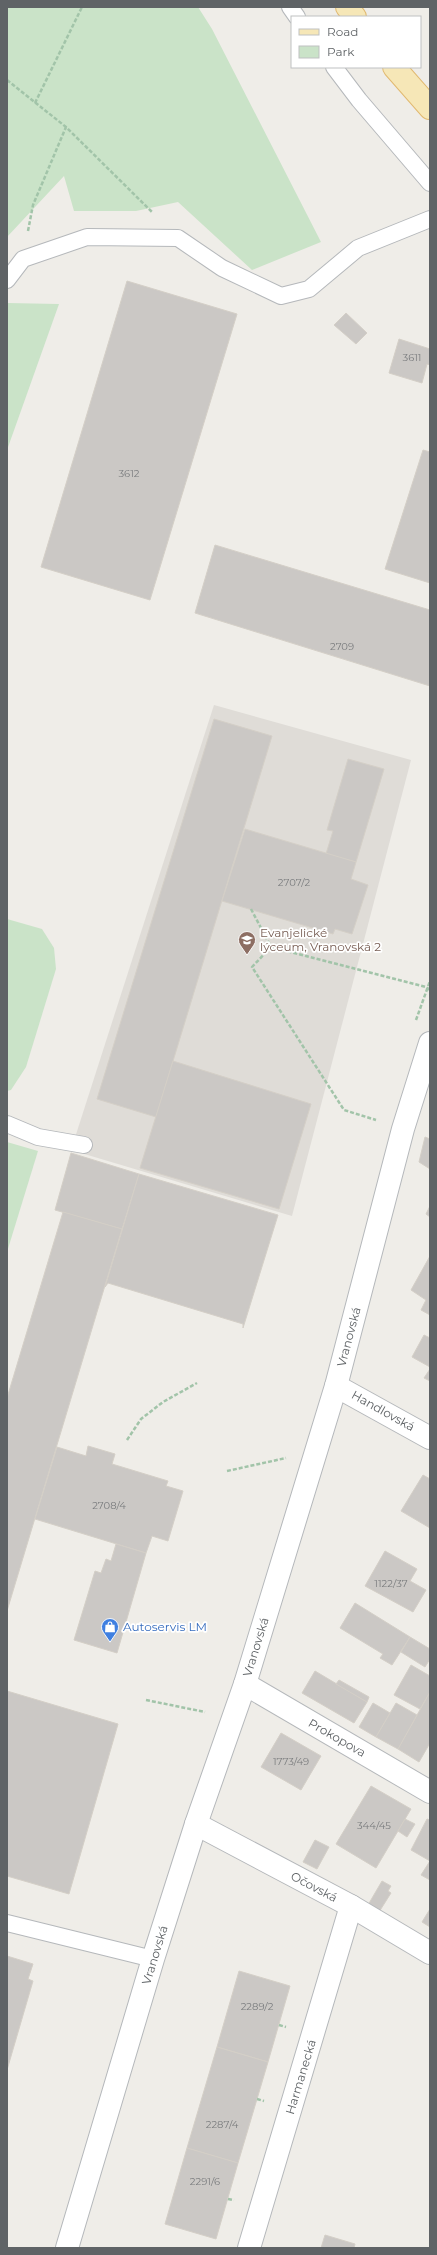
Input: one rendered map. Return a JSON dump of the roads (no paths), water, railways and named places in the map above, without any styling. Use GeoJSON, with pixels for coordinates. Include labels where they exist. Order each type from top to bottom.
{"type":"FeatureCollection","features":[{"type":"Feature","properties":{"kind":"main road"},"geometry":{"type":"LineString","coordinates":[[347,7],[354,16]]}},
{"type":"Feature","properties":{"kind":"main road"},"geometry":{"type":"LineString","coordinates":[[395,68],[430,108]]}},
{"type":"Feature","properties":{"kind":"street","name":"Vranovská"},"geometry":{"type":"LineString","coordinates":[[67,2248],[153,1959],[196,1824],[245,1684],[336,1386],[403,1129],[425,1075],[430,1043]]}},
{"type":"Feature","properties":{"kind":"street","name":"Handlovská"},"geometry":{"type":"LineString","coordinates":[[336,1386],[430,1438]]}},
{"type":"Feature","properties":{"kind":"street","name":"Prokopova"},"geometry":{"type":"LineString","coordinates":[[245,1684],[430,1792]]}},
{"type":"Feature","properties":{"kind":"street","name":"Očovská"},"geometry":{"type":"LineString","coordinates":[[196,1824],[351,1906],[430,1953]]}},
{"type":"Feature","properties":{"kind":"street","name":"Harmanecká"},"geometry":{"type":"LineString","coordinates":[[249,2248],[351,1906]]}},
{"type":"Feature","properties":{"kind":"lane"},"geometry":{"type":"LineString","coordinates":[[290,7],[296,16]]}},
{"type":"Feature","properties":{"kind":"lane"},"geometry":{"type":"LineString","coordinates":[[335,68],[359,100],[430,183]]}},
{"type":"Feature","properties":{"kind":"lane"},"geometry":{"type":"LineString","coordinates":[[7,280],[23,259],[87,237],[178,238],[222,268],[281,296],[309,289],[358,248],[430,219]]}},
{"type":"Feature","properties":{"kind":"lane"},"geometry":{"type":"LineString","coordinates":[[7,1124],[38,1137],[84,1145]]}},
{"type":"Feature","properties":{"kind":"lane"},"geometry":{"type":"LineString","coordinates":[[7,1923],[153,1959]]}},
{"type":"Feature","properties":{"kind":"place","name":"Evanjelické lýceum, Vranovská 2"},"geometry":{"type":"Point","coordinates":[247,955]}},
{"type":"Feature","properties":{"kind":"place","name":"Autoservis LM"},"geometry":{"type":"Point","coordinates":[110,1642]}}]}
